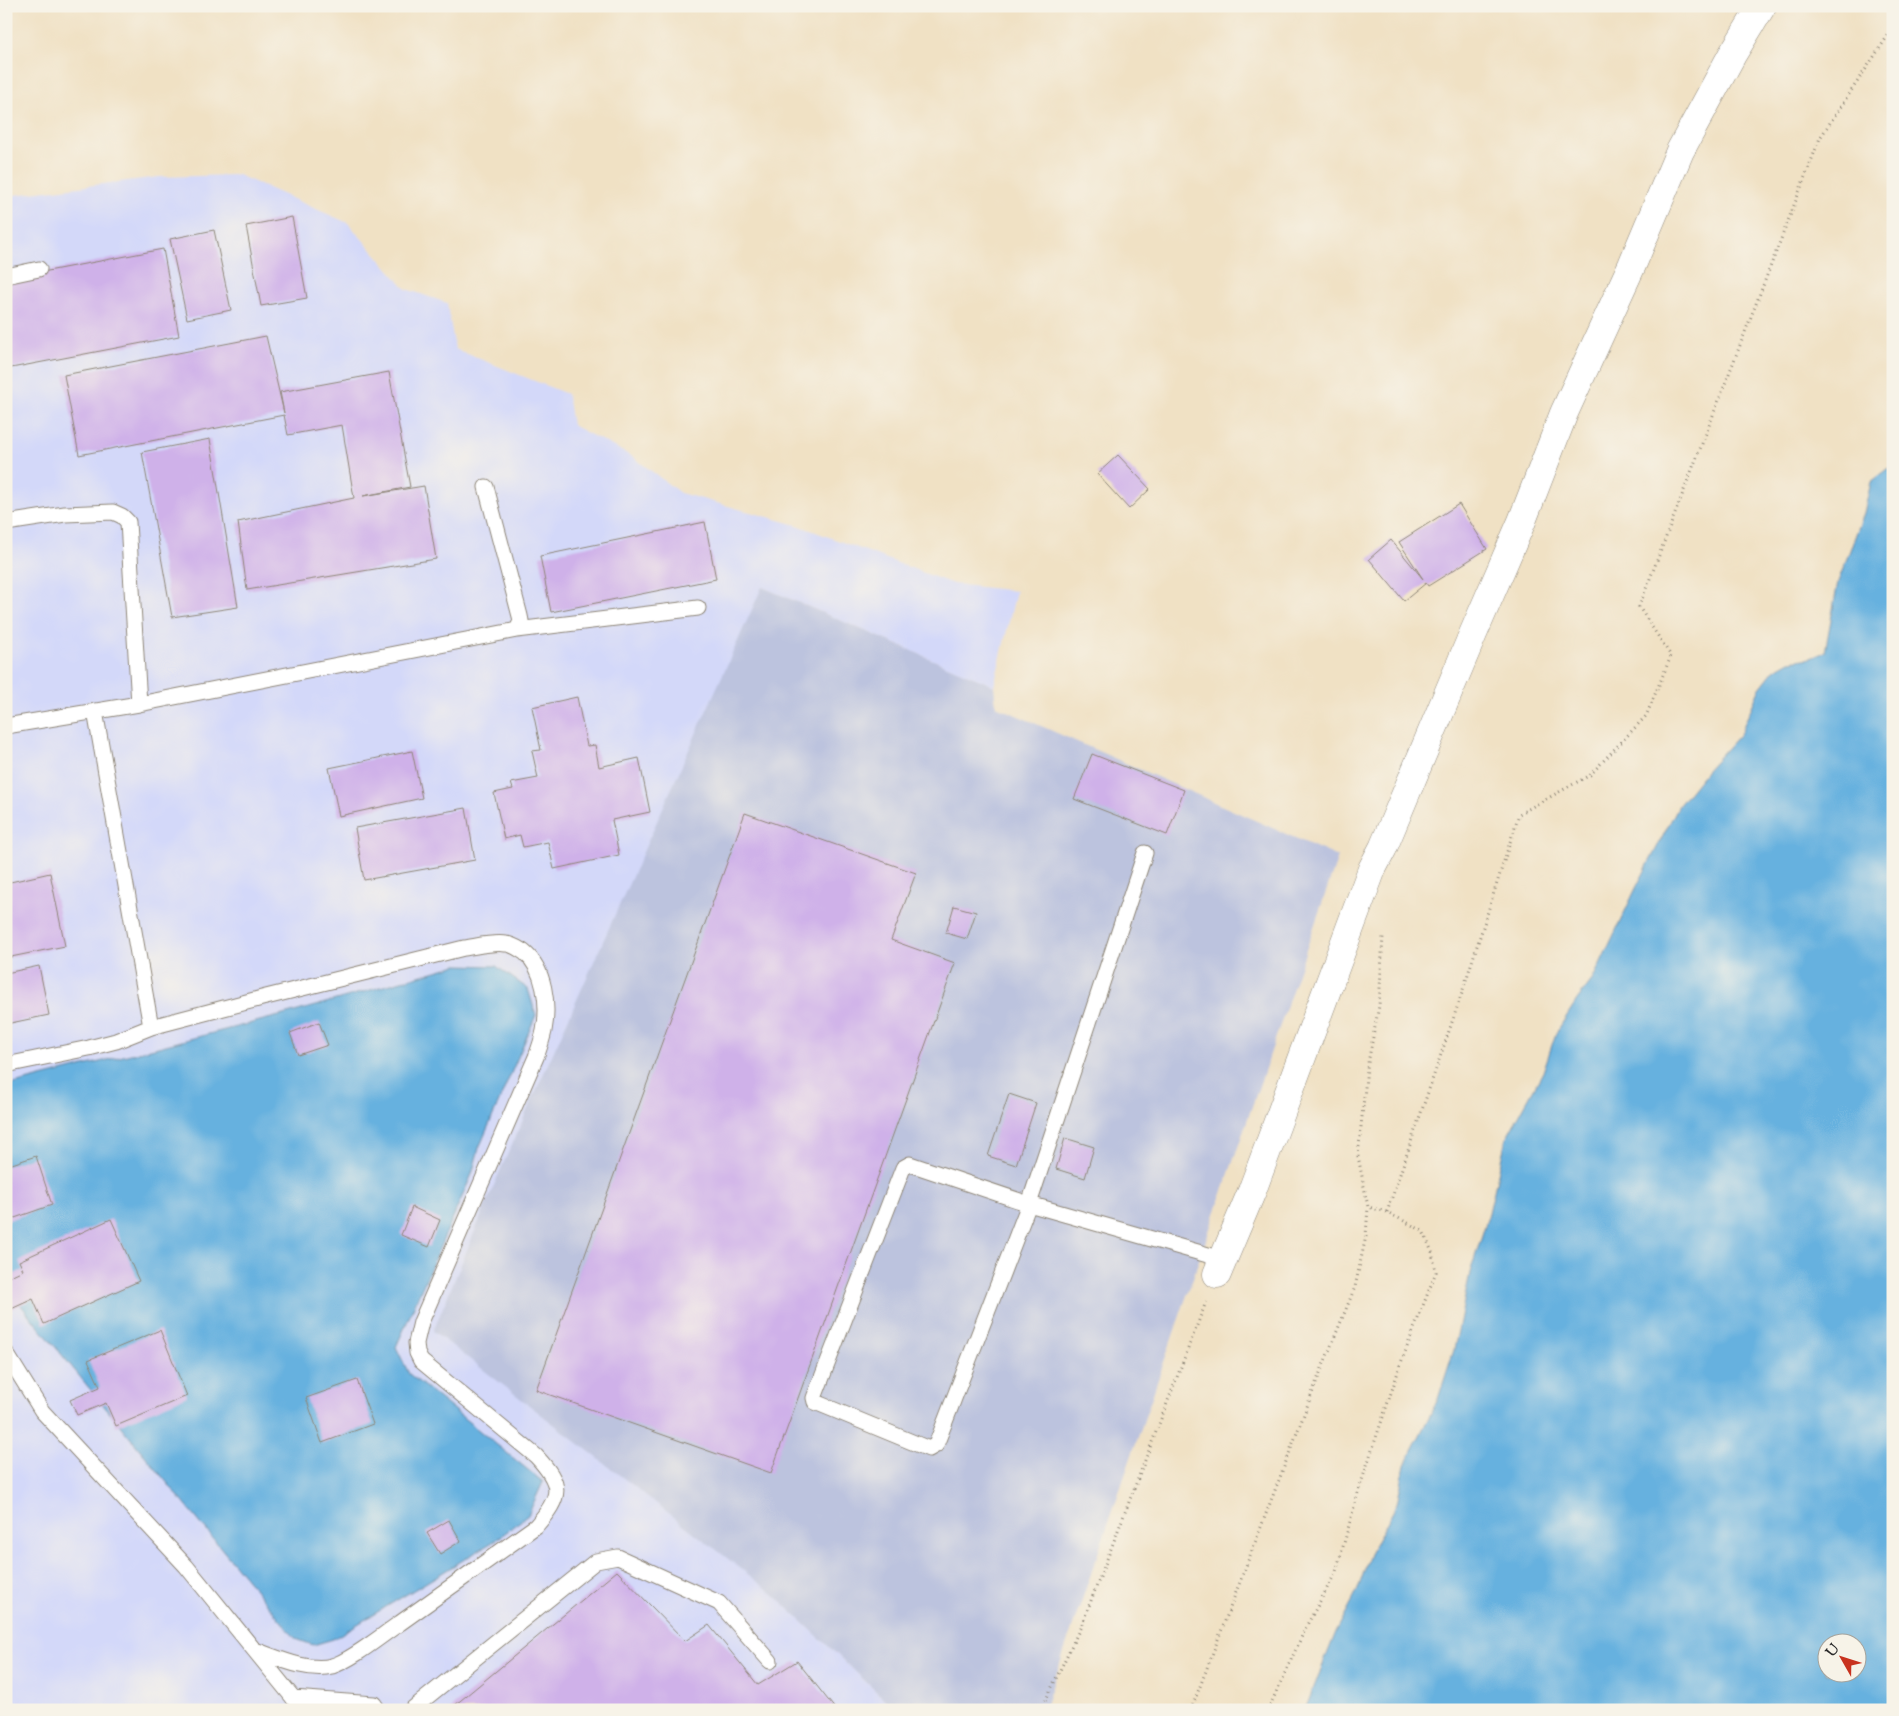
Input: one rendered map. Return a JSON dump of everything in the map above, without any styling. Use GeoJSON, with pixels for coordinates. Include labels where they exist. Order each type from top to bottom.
{"type":"FeatureCollection","features":[{"type":"Feature","properties":{"kind":"street"},"geometry":{"type":"LineString","coordinates":[[1220,1267],[1252,1191],[1372,869],[1383,848],[1472,634],[1522,521],[1564,413],[1632,265],[1680,150],[1732,55],[1762,6]]}},
{"type":"Feature","properties":{"kind":"lane"},"geometry":{"type":"LineString","coordinates":[[6,276],[39,269]]}},
{"type":"Feature","properties":{"kind":"lane"},"geometry":{"type":"LineString","coordinates":[[486,487],[521,620],[517,630]]}},
{"type":"Feature","properties":{"kind":"lane"},"geometry":{"type":"LineString","coordinates":[[6,523],[64,514],[113,512],[122,516],[128,522],[139,704]]}},
{"type":"Feature","properties":{"kind":"lane"},"geometry":{"type":"LineString","coordinates":[[6,726],[139,704],[517,630],[698,608]]}},
{"type":"Feature","properties":{"kind":"lane"},"geometry":{"type":"LineString","coordinates":[[95,711],[151,1027]]}},
{"type":"Feature","properties":{"kind":"lane"},"geometry":{"type":"LineString","coordinates":[[1144,853],[1029,1204],[936,1445],[928,1450],[815,1402],[814,1398],[903,1168],[910,1164],[1029,1204],[1220,1267]]}},
{"type":"Feature","properties":{"kind":"lane"},"geometry":{"type":"LineString","coordinates":[[6,1065],[98,1046],[151,1027],[464,948],[508,944],[522,951],[534,961],[541,977],[545,1002],[544,1030],[536,1057],[449,1254],[422,1322],[416,1343],[417,1353],[421,1361],[536,1456],[549,1470],[557,1493],[550,1510],[536,1526],[521,1537],[381,1636],[350,1657],[332,1666],[312,1667],[296,1664],[254,1650]]}},
{"type":"Feature","properties":{"kind":"lane"},"geometry":{"type":"LineString","coordinates":[[6,1353],[42,1411],[186,1566],[303,1710]]}},
{"type":"Feature","properties":{"kind":"lane"},"geometry":{"type":"LineString","coordinates":[[411,1710],[596,1560],[618,1556],[719,1603],[770,1661]]}},
{"type":"Feature","properties":{"kind":"lane"},"geometry":{"type":"LineString","coordinates":[[293,1698],[374,1704],[378,1710]]}},
{"type":"Feature","properties":{"kind":"path"},"geometry":{"type":"LineString","coordinates":[[1387,1212],[1465,984],[1519,814],[1590,775],[1646,716],[1670,656],[1639,607],[1820,138],[1893,28]]}},
{"type":"Feature","properties":{"kind":"path"},"geometry":{"type":"LineString","coordinates":[[1191,1710],[1316,1383],[1355,1287],[1366,1236],[1368,1207],[1358,1156],[1367,1068],[1379,1006],[1383,934]]}},
{"type":"Feature","properties":{"kind":"path"},"geometry":{"type":"LineString","coordinates":[[1268,1710],[1307,1625],[1336,1572],[1402,1360],[1436,1272],[1432,1252],[1424,1231],[1387,1212],[1368,1207]]}},
{"type":"Feature","properties":{"kind":"path"},"geometry":{"type":"LineString","coordinates":[[1041,1710],[1082,1624],[1220,1267]]}},
{"type":"Feature","properties":{"kind":"shaded area"},"geometry":{"type":"Polygon","coordinates":[[[238,175],[348,223],[406,289],[447,303],[455,349],[567,394],[572,425],[633,457],[680,493],[797,525],[953,584],[1016,591],[994,686],[762,587],[761,1582],[896,1710],[6,1710],[6,196],[159,177],[238,175]]]}},
{"type":"Feature","properties":{"kind":"shaded area"},"geometry":{"type":"Polygon","coordinates":[[[762,587],[994,686],[996,706],[1338,857],[1044,1710],[896,1710],[771,1592],[433,1331],[500,1171],[762,587]]]}},
{"type":"Feature","properties":{"kind":"water"},"geometry":{"type":"Polygon","coordinates":[[[1893,467],[1893,1710],[1305,1710],[1336,1632],[1357,1592],[1370,1554],[1397,1504],[1405,1465],[1438,1399],[1454,1350],[1470,1273],[1489,1213],[1506,1139],[1543,1072],[1556,1033],[1593,979],[1636,888],[1679,805],[1707,770],[1740,734],[1760,688],[1774,670],[1790,661],[1811,658],[1825,652],[1838,582],[1864,513],[1871,482],[1893,467]]]}},
{"type":"Feature","properties":{"kind":"water"},"geometry":{"type":"Polygon","coordinates":[[[457,965],[496,966],[528,989],[536,1015],[479,1148],[472,1174],[396,1347],[409,1374],[543,1482],[528,1515],[496,1540],[333,1639],[313,1645],[296,1639],[6,1287],[6,1086],[291,1013],[457,965]]]}},
{"type":"Feature","properties":{"kind":"building"},"geometry":{"type":"Polygon","coordinates":[[[292,217],[307,298],[261,306],[246,226],[292,217]]]}},
{"type":"Feature","properties":{"kind":"building"},"geometry":{"type":"Polygon","coordinates":[[[6,226],[10,251],[6,252],[6,226]]]}},
{"type":"Feature","properties":{"kind":"building"},"geometry":{"type":"Polygon","coordinates":[[[214,230],[231,310],[187,319],[170,239],[214,230]]]}},
{"type":"Feature","properties":{"kind":"building"},"geometry":{"type":"Polygon","coordinates":[[[163,249],[179,336],[6,369],[6,279],[163,249]]]}},
{"type":"Feature","properties":{"kind":"building"},"geometry":{"type":"Polygon","coordinates":[[[266,336],[284,413],[280,392],[389,372],[410,487],[363,496],[424,486],[436,559],[247,590],[238,522],[354,498],[342,425],[288,435],[284,415],[79,455],[64,375],[266,336]]]}},
{"type":"Feature","properties":{"kind":"building"},"geometry":{"type":"Polygon","coordinates":[[[210,439],[238,607],[172,617],[142,452],[210,439]]]}},
{"type":"Feature","properties":{"kind":"building"},"geometry":{"type":"Polygon","coordinates":[[[1118,455],[1150,489],[1129,509],[1097,474],[1118,455]]]}},
{"type":"Feature","properties":{"kind":"building"},"geometry":{"type":"Polygon","coordinates":[[[1459,504],[1487,549],[1428,586],[1426,583],[1404,601],[1369,559],[1391,540],[1423,579],[1399,542],[1459,504]]]}},
{"type":"Feature","properties":{"kind":"building"},"geometry":{"type":"Polygon","coordinates":[[[705,522],[716,579],[551,612],[540,556],[705,522]]]}},
{"type":"Feature","properties":{"kind":"building"},"geometry":{"type":"Polygon","coordinates":[[[577,697],[587,746],[595,745],[599,767],[639,758],[650,812],[612,820],[619,855],[554,869],[548,842],[523,847],[520,835],[504,839],[494,793],[513,789],[511,783],[538,778],[532,751],[541,750],[532,707],[577,697]]]}},
{"type":"Feature","properties":{"kind":"building"},"geometry":{"type":"Polygon","coordinates":[[[412,751],[422,798],[339,816],[329,768],[412,751]]]}},
{"type":"Feature","properties":{"kind":"building"},"geometry":{"type":"Polygon","coordinates":[[[1092,754],[1184,790],[1167,835],[1074,799],[1092,754]]]}},
{"type":"Feature","properties":{"kind":"building"},"geometry":{"type":"Polygon","coordinates":[[[466,808],[475,860],[364,880],[355,828],[466,808]]]}},
{"type":"Feature","properties":{"kind":"building"},"geometry":{"type":"Polygon","coordinates":[[[745,813],[916,873],[891,940],[955,963],[771,1473],[536,1390],[745,813]]]}},
{"type":"Feature","properties":{"kind":"building"},"geometry":{"type":"Polygon","coordinates":[[[50,873],[65,946],[6,958],[6,883],[50,873]]]}},
{"type":"Feature","properties":{"kind":"building"},"geometry":{"type":"Polygon","coordinates":[[[954,906],[976,912],[967,939],[946,933],[954,906]]]}},
{"type":"Feature","properties":{"kind":"building"},"geometry":{"type":"Polygon","coordinates":[[[39,966],[49,1015],[6,1024],[6,973],[39,966]]]}},
{"type":"Feature","properties":{"kind":"building"},"geometry":{"type":"Polygon","coordinates":[[[319,1022],[328,1045],[298,1055],[290,1033],[319,1022]]]}},
{"type":"Feature","properties":{"kind":"building"},"geometry":{"type":"Polygon","coordinates":[[[1009,1094],[1036,1103],[1016,1165],[988,1156],[1009,1094]]]}},
{"type":"Feature","properties":{"kind":"building"},"geometry":{"type":"Polygon","coordinates":[[[1065,1138],[1094,1147],[1085,1178],[1056,1169],[1065,1138]]]}},
{"type":"Feature","properties":{"kind":"building"},"geometry":{"type":"Polygon","coordinates":[[[36,1156],[52,1205],[6,1221],[6,1166],[36,1156]]]}},
{"type":"Feature","properties":{"kind":"building"},"geometry":{"type":"Polygon","coordinates":[[[412,1207],[440,1220],[429,1247],[401,1235],[412,1207]]]}},
{"type":"Feature","properties":{"kind":"building"},"geometry":{"type":"Polygon","coordinates":[[[111,1219],[139,1281],[44,1324],[33,1299],[9,1310],[6,1304],[6,1278],[23,1270],[19,1261],[111,1219]]]}},
{"type":"Feature","properties":{"kind":"building"},"geometry":{"type":"Polygon","coordinates":[[[160,1330],[187,1396],[116,1426],[106,1403],[77,1415],[70,1400],[100,1387],[88,1360],[160,1330]]]}},
{"type":"Feature","properties":{"kind":"building"},"geometry":{"type":"Polygon","coordinates":[[[357,1380],[373,1424],[322,1443],[306,1398],[357,1380]]]}},
{"type":"Feature","properties":{"kind":"building"},"geometry":{"type":"Polygon","coordinates":[[[449,1520],[461,1541],[440,1554],[427,1533],[449,1520]]]}},
{"type":"Feature","properties":{"kind":"building"},"geometry":{"type":"Polygon","coordinates":[[[617,1571],[685,1641],[709,1625],[758,1685],[797,1661],[836,1710],[449,1710],[617,1571]]]}}]}
